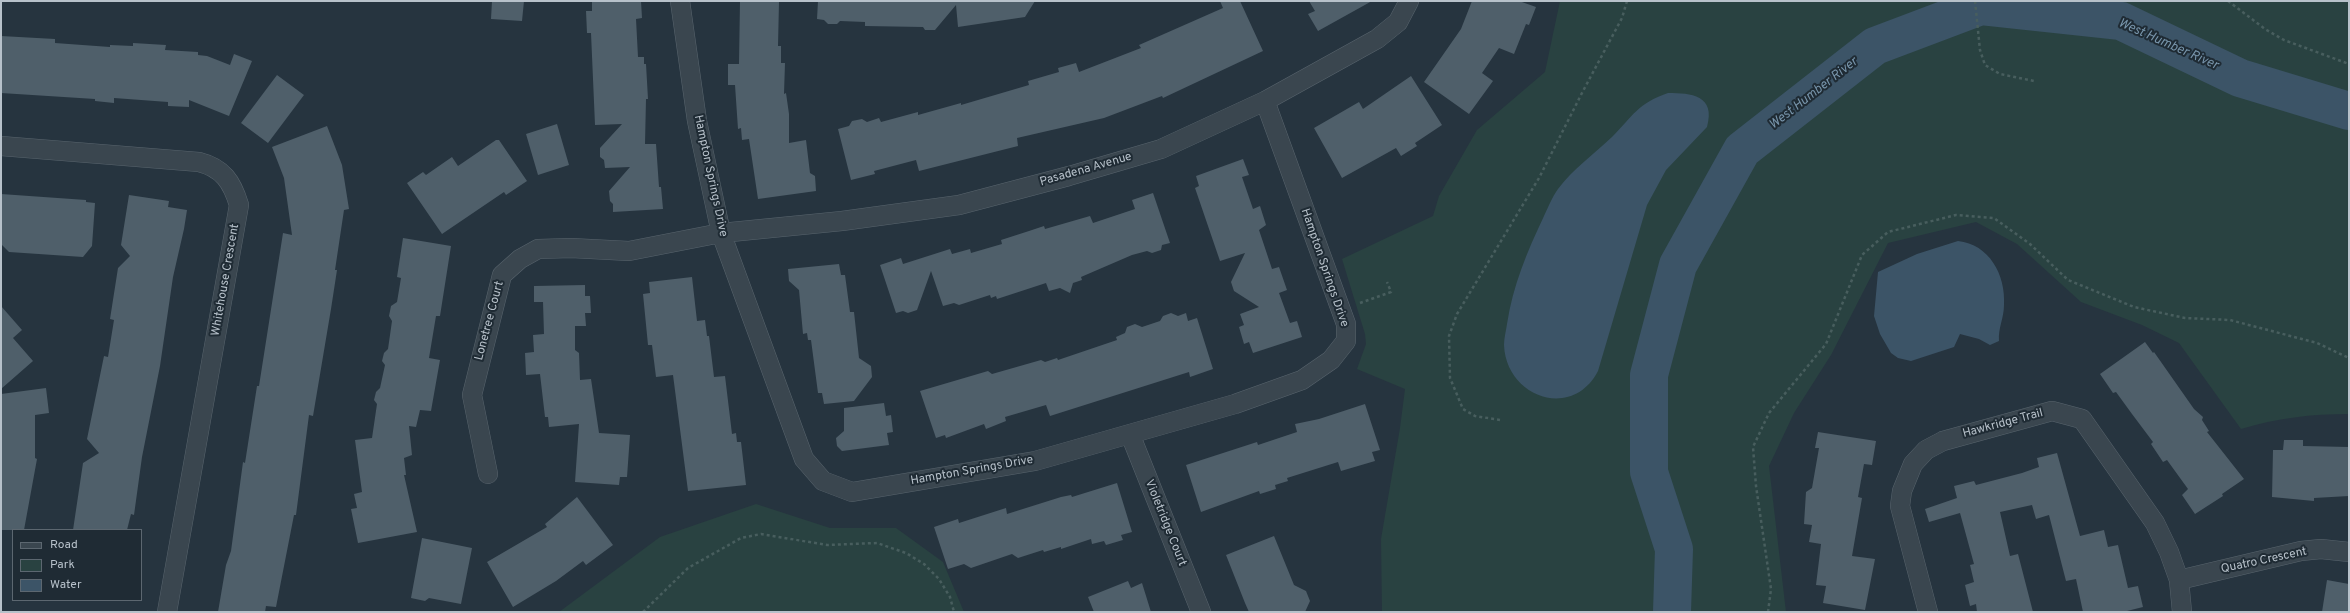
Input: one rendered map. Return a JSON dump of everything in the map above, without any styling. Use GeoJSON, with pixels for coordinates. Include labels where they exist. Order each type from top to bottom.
{"type":"FeatureCollection","features":[{"type":"Feature","properties":{"kind":"street","name":"Hampton Springs Drive"},"geometry":{"type":"LineString","coordinates":[[680,1],[697,121],[721,233],[804,459],[823,481],[852,492],[1034,461],[1235,404],[1302,380],[1331,360],[1346,341],[1346,324],[1265,100]]}},
{"type":"Feature","properties":{"kind":"street","name":"Pasadena Avenue"},"geometry":{"type":"LineString","coordinates":[[721,233],[842,221],[959,205],[1069,176],[1161,149],[1265,100],[1377,39],[1398,22],[1409,1]]}},
{"type":"Feature","properties":{"kind":"street","name":"Whitehouse Crescent"},"geometry":{"type":"LineString","coordinates":[[1,146],[199,162],[213,166],[226,176],[234,189],[239,205],[167,612]]}},
{"type":"Feature","properties":{"kind":"street","name":"Lonetree Court"},"geometry":{"type":"LineString","coordinates":[[488,474],[472,395],[502,275],[520,259],[538,250],[571,248],[629,251],[721,233]]}},
{"type":"Feature","properties":{"kind":"street","name":"Hawkridge Trail"},"geometry":{"type":"LineString","coordinates":[[1928,612],[1900,506],[1902,491],[1913,464],[1926,450],[1943,441],[2052,411],[2082,419],[2155,523],[2179,580],[2182,612]]}},
{"type":"Feature","properties":{"kind":"street","name":"Violetridge Court"},"geometry":{"type":"LineString","coordinates":[[1130,434],[1201,612]]}},
{"type":"Feature","properties":{"kind":"street","name":"Quatro Crescent"},"geometry":{"type":"LineString","coordinates":[[2179,580],[2302,552],[2321,549],[2349,552]]}},
{"type":"Feature","properties":{"kind":"path"},"geometry":{"type":"LineString","coordinates":[[1500,420],[1476,416],[1463,409],[1450,378],[1449,336],[1457,314],[1539,178],[1622,18],[1626,1]]}},
{"type":"Feature","properties":{"kind":"path"},"geometry":{"type":"LineString","coordinates":[[1975,1],[1980,50],[1985,65],[2000,74],[2034,81]]}},
{"type":"Feature","properties":{"kind":"path"},"geometry":{"type":"LineString","coordinates":[[2228,1],[2265,29],[2284,40],[2349,64]]}},
{"type":"Feature","properties":{"kind":"path"},"geometry":{"type":"LineString","coordinates":[[1768,612],[1770,589],[1756,486],[1753,447],[1769,413],[1826,344],[1862,255],[1888,232],[1956,215],[1994,218],[2030,244],[2068,280],[2134,307],[2185,318],[2230,320],[2317,343],[2349,358]]}},
{"type":"Feature","properties":{"kind":"path"},"geometry":{"type":"LineString","coordinates":[[1341,310],[1391,292],[1387,282]]}},
{"type":"Feature","properties":{"kind":"path"},"geometry":{"type":"LineString","coordinates":[[643,612],[688,568],[741,538],[761,534],[827,545],[877,543],[906,553],[924,564],[940,579],[950,597],[954,612]]}},
{"type":"Feature","properties":{"kind":"green space"},"geometry":{"type":"Polygon","coordinates":[[[1560,1],[2349,1],[2349,414],[2294,417],[2241,429],[2179,343],[2142,325],[2081,302],[2017,244],[1976,222],[1888,243],[1831,355],[1794,413],[1769,466],[1786,612],[1382,612],[1381,539],[1400,428],[1405,389],[1357,369],[1366,344],[1365,334],[1342,259],[1433,216],[1439,196],[1477,130],[1545,72],[1560,1]]]}},
{"type":"Feature","properties":{"kind":"green space"},"geometry":{"type":"Polygon","coordinates":[[[756,504],[830,528],[896,528],[943,562],[964,612],[559,612],[660,537],[756,504]]]}},
{"type":"Feature","properties":{"kind":"water"},"geometry":{"type":"Polygon","coordinates":[[[1668,93],[1693,95],[1705,102],[1708,108],[1709,116],[1707,127],[1666,170],[1647,205],[1598,371],[1587,386],[1573,395],[1557,398],[1542,396],[1528,389],[1516,378],[1508,363],[1504,345],[1513,296],[1526,256],[1552,199],[1564,182],[1577,168],[1612,137],[1637,111],[1650,101],[1668,93]]]}},
{"type":"Feature","properties":{"kind":"water"},"geometry":{"type":"Polygon","coordinates":[[[1958,241],[1969,243],[1979,248],[1987,255],[1998,272],[2004,294],[1999,341],[1990,345],[1979,339],[1960,334],[1954,347],[1911,361],[1898,358],[1891,353],[1880,334],[1874,316],[1878,272],[1917,254],[1958,241]]]}},
{"type":"Feature","properties":{"kind":"building"},"geometry":{"type":"Polygon","coordinates":[[[492,1],[524,1],[522,21],[491,19],[492,1]]]}},
{"type":"Feature","properties":{"kind":"building"},"geometry":{"type":"Polygon","coordinates":[[[592,1],[641,1],[642,18],[636,19],[638,57],[644,57],[644,64],[646,64],[648,99],[646,99],[645,144],[656,144],[659,187],[661,187],[663,209],[613,212],[613,204],[610,201],[609,191],[630,167],[605,168],[604,160],[600,157],[600,148],[622,124],[595,125],[591,33],[587,33],[586,11],[592,11],[592,1]]]}},
{"type":"Feature","properties":{"kind":"building"},"geometry":{"type":"Polygon","coordinates":[[[740,1],[779,2],[778,46],[781,46],[781,63],[785,63],[784,94],[786,93],[789,114],[789,143],[806,140],[810,173],[815,176],[816,191],[758,199],[749,139],[742,140],[741,128],[738,129],[735,85],[728,85],[728,64],[739,64],[740,1]]]}},
{"type":"Feature","properties":{"kind":"building"},"geometry":{"type":"Polygon","coordinates":[[[818,1],[1035,1],[1025,17],[958,27],[956,5],[935,30],[925,30],[923,27],[865,26],[865,22],[840,21],[837,24],[828,24],[824,20],[817,19],[818,1]]]}},
{"type":"Feature","properties":{"kind":"building"},"geometry":{"type":"Polygon","coordinates":[[[1220,1],[1240,1],[1263,51],[1163,98],[1162,96],[1104,118],[1017,138],[1018,146],[919,171],[916,160],[874,171],[875,174],[851,180],[838,129],[849,126],[852,121],[862,119],[867,122],[879,118],[881,122],[918,112],[918,115],[961,103],[961,105],[1029,85],[1028,81],[1059,72],[1058,68],[1076,63],[1079,72],[1141,48],[1139,45],[1223,8],[1220,1]]]}},
{"type":"Feature","properties":{"kind":"building"},"geometry":{"type":"Polygon","coordinates":[[[1309,1],[1372,1],[1318,31],[1308,14],[1315,11],[1309,1]]]}},
{"type":"Feature","properties":{"kind":"building"},"geometry":{"type":"Polygon","coordinates":[[[1472,1],[1519,1],[1536,7],[1529,25],[1526,24],[1514,54],[1499,48],[1482,73],[1493,81],[1469,114],[1424,82],[1461,29],[1472,1]]]}},
{"type":"Feature","properties":{"kind":"building"},"geometry":{"type":"Polygon","coordinates":[[[1,36],[55,39],[55,43],[110,47],[110,45],[133,46],[133,43],[166,45],[165,50],[198,52],[198,55],[207,56],[230,65],[234,54],[252,61],[229,116],[189,100],[189,107],[168,106],[168,102],[114,98],[114,103],[95,101],[95,99],[1,93],[1,36]]]}},
{"type":"Feature","properties":{"kind":"building"},"geometry":{"type":"Polygon","coordinates":[[[277,75],[304,95],[268,143],[241,123],[277,75]]]}},
{"type":"Feature","properties":{"kind":"building"},"geometry":{"type":"Polygon","coordinates":[[[1411,76],[1442,125],[1415,143],[1417,146],[1401,156],[1396,148],[1342,178],[1314,128],[1359,102],[1363,109],[1411,76]]]}},
{"type":"Feature","properties":{"kind":"building"},"geometry":{"type":"Polygon","coordinates":[[[557,124],[569,165],[538,175],[526,134],[557,124]]]}},
{"type":"Feature","properties":{"kind":"building"},"geometry":{"type":"Polygon","coordinates":[[[327,126],[342,165],[349,209],[344,210],[335,270],[337,270],[313,416],[309,415],[296,515],[294,515],[276,607],[266,606],[265,612],[218,612],[226,565],[231,551],[243,462],[245,463],[257,386],[259,386],[283,233],[292,235],[284,178],[272,147],[327,126]]]}},
{"type":"Feature","properties":{"kind":"building"},"geometry":{"type":"Polygon","coordinates":[[[496,140],[499,140],[527,181],[506,195],[504,192],[442,234],[407,183],[423,172],[426,175],[452,157],[458,166],[496,140]]]}},
{"type":"Feature","properties":{"kind":"building"},"geometry":{"type":"Polygon","coordinates":[[[1243,159],[1249,175],[1242,177],[1253,209],[1260,206],[1266,225],[1259,230],[1272,269],[1279,267],[1287,290],[1279,293],[1290,323],[1297,321],[1302,337],[1253,353],[1249,342],[1244,344],[1239,327],[1244,325],[1240,314],[1259,307],[1234,291],[1231,282],[1245,253],[1220,261],[1195,188],[1199,186],[1196,176],[1243,159]]]}},
{"type":"Feature","properties":{"kind":"building"},"geometry":{"type":"Polygon","coordinates":[[[1153,193],[1170,243],[1162,245],[1161,250],[1152,253],[1147,251],[1132,255],[1081,277],[1082,280],[1073,283],[1070,293],[1060,288],[1049,291],[1046,283],[997,299],[996,296],[991,298],[990,295],[959,305],[954,303],[943,306],[931,271],[917,310],[908,313],[903,311],[896,313],[880,265],[901,258],[903,264],[950,249],[952,254],[970,249],[971,253],[1002,244],[1001,240],[1044,226],[1045,229],[1090,216],[1093,223],[1135,209],[1132,200],[1153,193]]]}},
{"type":"Feature","properties":{"kind":"building"},"geometry":{"type":"Polygon","coordinates":[[[1,194],[86,200],[86,202],[95,203],[92,246],[83,257],[9,252],[1,244],[1,194]]]}},
{"type":"Feature","properties":{"kind":"building"},"geometry":{"type":"Polygon","coordinates":[[[129,195],[169,201],[168,207],[187,210],[173,277],[160,366],[142,457],[134,515],[131,514],[127,529],[73,529],[83,463],[99,453],[87,439],[104,356],[108,357],[114,320],[110,319],[118,268],[130,256],[121,245],[129,195]]]}},
{"type":"Feature","properties":{"kind":"building"},"geometry":{"type":"Polygon","coordinates":[[[403,238],[451,246],[440,316],[436,316],[429,358],[440,360],[431,411],[420,410],[416,427],[409,426],[412,455],[404,458],[406,475],[404,475],[417,532],[358,543],[351,509],[357,508],[354,494],[362,492],[355,440],[372,438],[377,404],[374,400],[376,392],[380,388],[385,365],[382,361],[384,353],[388,349],[392,321],[389,316],[391,306],[397,302],[401,278],[397,277],[403,238]]]}},
{"type":"Feature","properties":{"kind":"building"},"geometry":{"type":"Polygon","coordinates":[[[839,264],[841,275],[845,275],[850,312],[854,312],[859,358],[871,366],[872,377],[854,401],[824,404],[822,393],[818,393],[811,340],[808,340],[807,333],[803,334],[799,290],[789,281],[788,269],[839,264]]]}},
{"type":"Feature","properties":{"kind":"building"},"geometry":{"type":"Polygon","coordinates":[[[692,277],[697,321],[705,320],[707,336],[709,336],[714,377],[725,376],[732,434],[736,433],[737,442],[741,442],[746,485],[688,491],[673,375],[656,377],[652,345],[648,345],[643,294],[650,293],[649,282],[692,277]]]}},
{"type":"Feature","properties":{"kind":"building"},"geometry":{"type":"Polygon","coordinates":[[[585,285],[585,296],[590,296],[591,313],[585,313],[586,326],[575,326],[575,350],[579,353],[580,380],[591,379],[599,433],[630,435],[627,477],[620,477],[619,485],[575,482],[579,424],[549,427],[548,417],[545,417],[540,374],[526,375],[525,353],[534,352],[533,335],[544,334],[543,302],[534,302],[534,286],[585,285]]]}},
{"type":"Feature","properties":{"kind":"building"},"geometry":{"type":"Polygon","coordinates":[[[1,306],[22,330],[13,338],[33,361],[1,389],[1,306]]]}},
{"type":"Feature","properties":{"kind":"building"},"geometry":{"type":"Polygon","coordinates":[[[1171,313],[1178,316],[1186,313],[1188,321],[1197,318],[1213,369],[1190,377],[1189,372],[1050,416],[1046,405],[1005,417],[1006,421],[986,429],[984,424],[946,438],[945,435],[936,438],[920,391],[988,371],[992,374],[1041,360],[1045,362],[1057,358],[1058,360],[1117,340],[1116,337],[1125,333],[1127,327],[1135,324],[1142,327],[1160,321],[1163,316],[1171,313]]]}},
{"type":"Feature","properties":{"kind":"building"},"geometry":{"type":"Polygon","coordinates":[[[2145,342],[2153,353],[2154,352],[2194,409],[2203,417],[2202,420],[2209,431],[2207,432],[2244,479],[2222,494],[2223,496],[2195,514],[2182,495],[2188,489],[2167,460],[2163,462],[2151,444],[2153,442],[2116,392],[2113,393],[2100,374],[2145,342]]]}},
{"type":"Feature","properties":{"kind":"building"},"geometry":{"type":"Polygon","coordinates":[[[46,388],[49,413],[35,415],[35,458],[37,459],[24,529],[1,530],[1,394],[46,388]]]}},
{"type":"Feature","properties":{"kind":"building"},"geometry":{"type":"Polygon","coordinates":[[[884,403],[886,416],[891,415],[893,432],[887,433],[889,445],[842,451],[837,446],[836,438],[844,431],[844,408],[884,403]]]}},
{"type":"Feature","properties":{"kind":"building"},"geometry":{"type":"Polygon","coordinates":[[[1365,404],[1380,450],[1372,452],[1375,461],[1341,471],[1338,462],[1287,478],[1288,481],[1275,485],[1276,489],[1260,494],[1259,491],[1201,512],[1186,465],[1257,442],[1258,445],[1297,432],[1295,424],[1319,419],[1365,404]]]}},
{"type":"Feature","properties":{"kind":"building"},"geometry":{"type":"Polygon","coordinates":[[[1818,432],[1876,441],[1872,465],[1864,464],[1858,497],[1862,498],[1852,556],[1875,559],[1865,610],[1823,603],[1826,586],[1816,585],[1821,544],[1809,542],[1812,525],[1804,524],[1806,492],[1812,488],[1819,448],[1815,448],[1818,432]]]}},
{"type":"Feature","properties":{"kind":"building"},"geometry":{"type":"Polygon","coordinates":[[[2284,440],[2303,440],[2303,446],[2349,447],[2349,496],[2314,498],[2314,501],[2272,497],[2273,450],[2283,450],[2284,440]]]}},
{"type":"Feature","properties":{"kind":"building"},"geometry":{"type":"Polygon","coordinates":[[[2057,453],[2080,536],[2104,530],[2108,547],[2118,545],[2128,588],[2138,586],[2143,607],[2123,612],[2083,612],[2076,579],[2066,581],[2049,515],[2036,519],[2032,505],[2000,512],[2010,556],[2018,554],[2033,612],[1977,612],[1976,604],[1970,606],[1965,585],[1974,582],[1970,565],[1974,564],[1960,513],[1929,522],[1925,509],[1957,498],[1954,486],[1974,481],[1976,485],[2022,473],[2039,467],[2037,458],[2057,453]]]}},
{"type":"Feature","properties":{"kind":"building"},"geometry":{"type":"Polygon","coordinates":[[[1117,483],[1132,532],[1121,535],[1123,540],[1106,545],[1104,541],[1092,544],[1091,539],[1061,549],[1061,547],[1044,552],[1043,550],[1018,558],[1012,554],[971,568],[964,564],[948,569],[934,527],[958,519],[959,523],[1006,508],[1007,514],[1061,497],[1071,495],[1072,497],[1117,483]]]}},
{"type":"Feature","properties":{"kind":"building"},"geometry":{"type":"Polygon","coordinates":[[[577,497],[613,545],[586,565],[583,561],[556,581],[513,607],[487,562],[547,527],[545,524],[577,497]]]}},
{"type":"Feature","properties":{"kind":"building"},"geometry":{"type":"Polygon","coordinates":[[[1274,536],[1294,585],[1306,591],[1310,601],[1305,612],[1249,612],[1245,603],[1226,555],[1274,536]]]}},
{"type":"Feature","properties":{"kind":"building"},"geometry":{"type":"Polygon","coordinates":[[[422,538],[472,548],[461,604],[429,598],[425,601],[411,598],[422,538]]]}},
{"type":"Feature","properties":{"kind":"building"},"geometry":{"type":"Polygon","coordinates":[[[2327,580],[2349,584],[2349,612],[2322,612],[2327,580]]]}},
{"type":"Feature","properties":{"kind":"building"},"geometry":{"type":"Polygon","coordinates":[[[1128,581],[1131,588],[1142,583],[1151,612],[1094,612],[1088,597],[1128,581]]]}},
{"type":"Feature","properties":{"kind":"waterway","name":"West Humber River"},"geometry":{"type":"LineString","coordinates":[[1672,612],[1674,549],[1649,472],[1649,375],[1678,265],[1742,150],[1875,46],[1981,6],[2121,21],[2240,78],[2349,111]]}}]}
